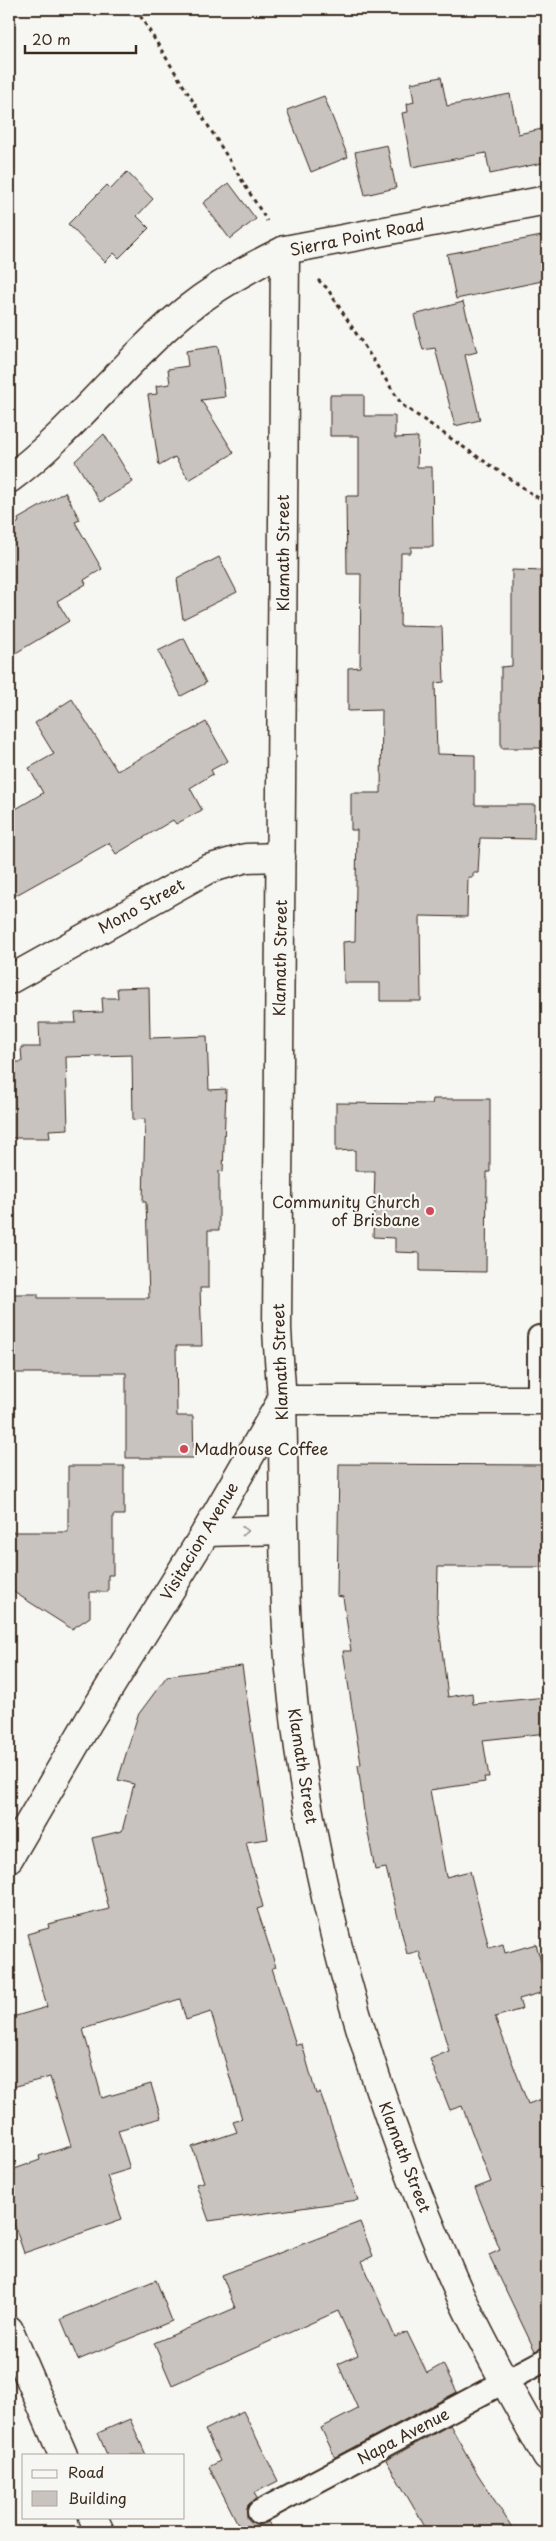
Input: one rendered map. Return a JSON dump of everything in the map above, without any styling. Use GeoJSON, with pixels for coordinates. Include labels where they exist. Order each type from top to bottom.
{"type":"FeatureCollection","features":[{"type":"Feature","properties":{"kind":"street","name":"Sierra Point Road"},"geometry":{"type":"LineString","coordinates":[[9,479],[46,447],[185,311],[256,264],[285,250],[547,200]]}},
{"type":"Feature","properties":{"kind":"street","name":"Klamath Street"},"geometry":{"type":"LineString","coordinates":[[285,250],[277,1328],[282,1400],[283,1530],[290,1670],[299,1745],[327,1902],[348,1984],[380,2090],[417,2192],[453,2279],[505,2382],[547,2456]]}},
{"type":"Feature","properties":{"kind":"street","name":"Mono Street"},"geometry":{"type":"LineString","coordinates":[[9,980],[208,869],[246,858],[281,857]]}},
{"type":"Feature","properties":{"kind":"street"},"geometry":{"type":"LineString","coordinates":[[282,1400],[543,1400]]}},
{"type":"Feature","properties":{"kind":"street","name":"Visitacion Avenue"},"geometry":{"type":"LineString","coordinates":[[9,1856],[90,1719],[206,1532],[282,1400]]}},
{"type":"Feature","properties":{"kind":"street"},"geometry":{"type":"LineString","coordinates":[[206,1532],[283,1530]]}},
{"type":"Feature","properties":{"kind":"street"},"geometry":{"type":"LineString","coordinates":[[9,2330],[63,2454]]}},
{"type":"Feature","properties":{"kind":"street"},"geometry":{"type":"LineString","coordinates":[[93,2518],[100,2532]]}},
{"type":"Feature","properties":{"kind":"lane"},"geometry":{"type":"LineString","coordinates":[[539,1337],[543,1400]]}},
{"type":"Feature","properties":{"kind":"lane","name":"Napa Avenue"},"geometry":{"type":"LineString","coordinates":[[260,2512],[547,2359]]}},
{"type":"Feature","properties":{"kind":"building"},"geometry":{"type":"Polygon","coordinates":[[[441,77],[447,106],[510,94],[518,134],[547,128],[547,162],[490,174],[486,153],[412,167],[402,113],[408,112],[407,104],[414,102],[411,83],[441,77]]]}},
{"type":"Feature","properties":{"kind":"building"},"geometry":{"type":"Polygon","coordinates":[[[324,96],[348,157],[311,172],[287,110],[324,96]]]}},
{"type":"Feature","properties":{"kind":"building"},"geometry":{"type":"Polygon","coordinates":[[[387,145],[396,188],[365,195],[355,152],[387,145]]]}},
{"type":"Feature","properties":{"kind":"building"},"geometry":{"type":"Polygon","coordinates":[[[127,172],[153,199],[137,216],[149,228],[119,258],[114,253],[105,262],[68,224],[107,185],[111,189],[127,172]]]}},
{"type":"Feature","properties":{"kind":"building"},"geometry":{"type":"Polygon","coordinates":[[[229,183],[256,219],[230,239],[203,203],[229,183]]]}},
{"type":"Feature","properties":{"kind":"building"},"geometry":{"type":"Polygon","coordinates":[[[547,235],[547,280],[456,299],[447,254],[547,235]]]}},
{"type":"Feature","properties":{"kind":"building"},"geometry":{"type":"Polygon","coordinates":[[[463,302],[477,352],[465,355],[480,420],[455,426],[435,348],[423,350],[414,315],[463,302]]]}},
{"type":"Feature","properties":{"kind":"building"},"geometry":{"type":"Polygon","coordinates":[[[218,346],[225,397],[201,400],[234,453],[189,480],[175,457],[159,466],[148,395],[157,394],[156,386],[170,384],[168,369],[188,366],[186,351],[218,346]]]}},
{"type":"Feature","properties":{"kind":"building"},"geometry":{"type":"Polygon","coordinates":[[[330,395],[364,395],[364,416],[395,416],[395,438],[418,437],[417,467],[432,467],[433,547],[411,547],[411,553],[401,553],[400,626],[442,627],[444,682],[435,683],[437,754],[475,755],[475,805],[535,805],[534,839],[480,838],[478,873],[473,873],[473,877],[468,877],[467,917],[420,916],[421,1001],[380,1001],[380,983],[344,983],[343,942],[355,941],[357,830],[351,830],[351,793],[381,793],[382,710],[348,711],[348,668],[360,667],[361,574],[347,574],[346,496],[359,496],[359,436],[330,436],[330,395]]]}},
{"type":"Feature","properties":{"kind":"building"},"geometry":{"type":"Polygon","coordinates":[[[104,434],[133,482],[100,502],[75,461],[104,434]]]}},
{"type":"Feature","properties":{"kind":"building"},"geometry":{"type":"Polygon","coordinates":[[[65,492],[80,520],[75,522],[102,569],[84,580],[86,584],[57,601],[69,621],[9,657],[9,529],[19,522],[18,519],[65,492]]]}},
{"type":"Feature","properties":{"kind":"building"},"geometry":{"type":"Polygon","coordinates":[[[219,557],[237,592],[183,619],[177,579],[219,557]]]}},
{"type":"Feature","properties":{"kind":"building"},"geometry":{"type":"Polygon","coordinates":[[[512,570],[547,571],[547,748],[501,748],[501,667],[512,666],[512,570]]]}},
{"type":"Feature","properties":{"kind":"building"},"geometry":{"type":"Polygon","coordinates":[[[184,638],[206,683],[181,696],[158,651],[184,638]]]}},
{"type":"Feature","properties":{"kind":"building"},"geometry":{"type":"Polygon","coordinates":[[[72,699],[117,771],[206,722],[228,761],[211,770],[213,774],[190,788],[202,810],[176,824],[173,820],[116,854],[109,843],[9,899],[9,813],[43,793],[29,768],[54,754],[35,723],[72,699]]]}},
{"type":"Feature","properties":{"kind":"building"},"geometry":{"type":"Polygon","coordinates":[[[149,987],[150,1038],[207,1036],[209,1090],[226,1089],[223,1172],[219,1171],[219,1230],[208,1230],[208,1288],[200,1288],[202,1346],[176,1346],[177,1416],[193,1416],[194,1458],[126,1458],[126,1373],[9,1373],[9,1294],[38,1294],[38,1298],[149,1298],[146,1202],[143,1202],[145,1119],[133,1120],[132,1055],[66,1057],[68,1129],[49,1130],[50,1138],[9,1138],[9,1062],[22,1062],[21,1047],[40,1047],[39,1023],[76,1023],[75,1013],[103,1012],[102,998],[118,998],[117,988],[149,987]]]}},
{"type":"Feature","properties":{"kind":"building"},"geometry":{"type":"Polygon","coordinates":[[[433,1099],[490,1099],[490,1172],[487,1172],[486,1272],[420,1271],[420,1253],[395,1252],[395,1238],[373,1237],[375,1171],[355,1171],[355,1150],[336,1151],[336,1103],[432,1104],[433,1099]]]}},
{"type":"Feature","properties":{"kind":"building"},"geometry":{"type":"Polygon","coordinates":[[[339,1464],[547,1465],[547,1567],[438,1567],[437,1611],[448,1697],[472,1693],[473,1704],[547,1697],[547,1733],[483,1740],[489,1777],[484,1777],[485,1782],[430,1790],[446,1877],[470,1871],[489,1948],[503,1944],[505,1953],[536,1944],[547,1983],[547,1991],[519,1999],[522,2009],[495,2017],[528,2104],[547,2097],[547,2346],[535,2351],[489,2255],[500,2250],[475,2188],[491,2182],[462,2106],[450,2110],[430,2059],[449,2051],[419,1951],[407,1954],[386,1868],[375,1870],[364,1812],[358,1765],[361,1764],[343,1651],[351,1651],[343,1597],[337,1596],[339,1464]]]}},
{"type":"Feature","properties":{"kind":"building"},"geometry":{"type":"Polygon","coordinates":[[[68,1466],[124,1466],[124,1515],[113,1515],[113,1575],[108,1575],[108,1592],[90,1592],[90,1617],[72,1629],[9,1589],[9,1532],[68,1532],[68,1466]]]}},
{"type":"Feature","properties":{"kind":"building"},"geometry":{"type":"Polygon","coordinates":[[[242,1666],[268,1839],[246,1842],[263,1907],[257,1909],[276,1967],[272,1968],[296,2045],[302,2044],[316,2094],[320,2092],[358,2200],[209,2221],[196,2184],[204,2182],[192,2147],[237,2132],[233,2122],[242,2119],[211,2012],[186,2020],[180,1999],[83,2029],[102,2098],[151,2084],[161,2118],[118,2130],[130,2169],[107,2176],[122,2219],[24,2253],[9,2209],[9,2171],[40,2160],[39,2156],[71,2146],[50,2077],[9,2088],[9,2018],[47,2007],[27,1934],[49,1928],[48,1924],[109,1909],[92,1838],[122,1831],[134,1784],[118,1780],[138,1715],[167,1676],[242,1666]]]}},
{"type":"Feature","properties":{"kind":"building"},"geometry":{"type":"Polygon","coordinates":[[[360,2222],[373,2256],[362,2261],[395,2337],[407,2332],[427,2373],[443,2364],[457,2392],[335,2457],[321,2428],[358,2409],[338,2364],[358,2355],[338,2311],[172,2385],[154,2343],[235,2308],[222,2275],[360,2222]]]}},
{"type":"Feature","properties":{"kind":"building"},"geometry":{"type":"Polygon","coordinates":[[[156,2280],[172,2321],[78,2360],[61,2319],[156,2280]]]}},
{"type":"Feature","properties":{"kind":"building"},"geometry":{"type":"Polygon","coordinates":[[[243,2411],[278,2481],[254,2493],[257,2498],[248,2505],[247,2518],[258,2525],[269,2522],[274,2532],[242,2532],[209,2467],[220,2461],[205,2430],[243,2411]]]}},
{"type":"Feature","properties":{"kind":"building"},"geometry":{"type":"Polygon","coordinates":[[[130,2419],[146,2454],[107,2454],[98,2433],[130,2419]]]}},
{"type":"Feature","properties":{"kind":"building"},"geometry":{"type":"Polygon","coordinates":[[[450,2425],[477,2473],[515,2532],[428,2532],[386,2460],[450,2425]]]}},
{"type":"Feature","properties":{"kind":"place","name":"Community Church of Brisbane"},"geometry":{"type":"Point","coordinates":[430,1211]}},
{"type":"Feature","properties":{"kind":"place","name":"Madhouse Coffee"},"geometry":{"type":"Point","coordinates":[184,1449]}}]}
